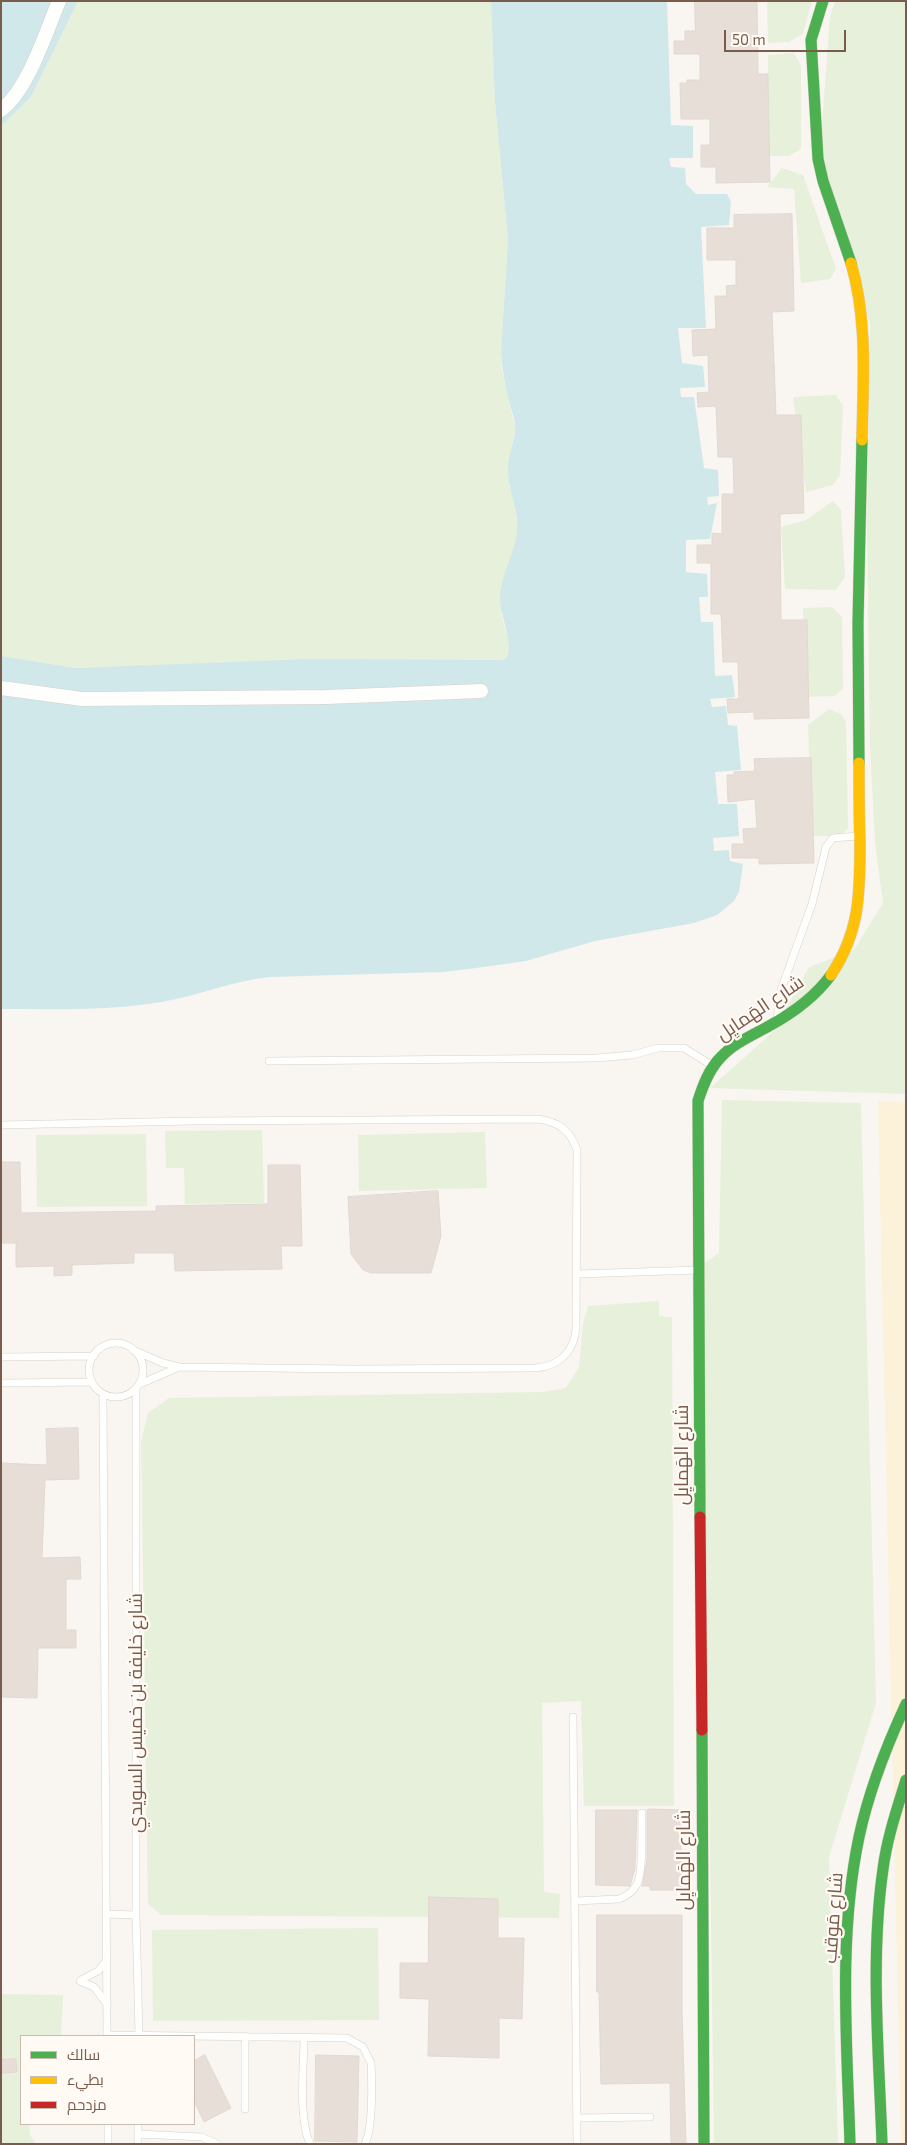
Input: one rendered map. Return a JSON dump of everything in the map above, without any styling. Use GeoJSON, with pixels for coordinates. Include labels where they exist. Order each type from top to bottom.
{"type":"FeatureCollection","features":[{"type":"Feature","properties":{"kind":"street"},"geometry":{"type":"LineString","coordinates":[[1,110],[8,105],[21,88],[58,1]]}},
{"type":"Feature","properties":{"kind":"street","name":"شارع الهَمايِل"},"geometry":{"type":"LineString","coordinates":[[704,2144],[697,1116],[702,1086],[713,1066],[727,1050],[739,1041],[778,1021],[801,1006],[818,991],[835,969],[852,938],[858,918],[860,892],[858,622],[864,344],[858,287],[842,232],[823,181],[818,159],[811,40],[823,1]]}},
{"type":"Feature","properties":{"kind":"street"},"geometry":{"type":"LineString","coordinates":[[1,688],[82,699],[326,697],[482,691]]}},
{"type":"Feature","properties":{"kind":"street","name":"شارع مَوقب"},"geometry":{"type":"LineString","coordinates":[[850,2144],[846,1974],[852,1880],[861,1829],[875,1778],[906,1704]]}},
{"type":"Feature","properties":{"kind":"street"},"geometry":{"type":"LineString","coordinates":[[882,2144],[878,1929],[882,1880],[891,1832],[906,1780]]}},
{"type":"Feature","properties":{"kind":"lane"},"geometry":{"type":"LineString","coordinates":[[778,1021],[781,990],[812,904],[826,847],[833,838],[861,836]]}},
{"type":"Feature","properties":{"kind":"lane"},"geometry":{"type":"LineString","coordinates":[[269,1061],[596,1058],[632,1055],[674,1047],[687,1049],[713,1066]]}},
{"type":"Feature","properties":{"kind":"lane"},"geometry":{"type":"LineString","coordinates":[[1,1125],[203,1121],[528,1119],[551,1121],[563,1127],[572,1138],[578,1150],[576,1328],[572,1346],[561,1360],[545,1367],[364,1369],[179,1368],[163,1363],[128,1346],[115,1343],[103,1347],[94,1356],[90,1369],[92,1382],[102,1394],[120,1397],[138,1386],[179,1368]]}},
{"type":"Feature","properties":{"kind":"lane"},"geometry":{"type":"LineString","coordinates":[[578,1274],[698,1270]]}},
{"type":"Feature","properties":{"kind":"lane"},"geometry":{"type":"LineString","coordinates":[[134,1350],[143,1366],[138,1386]]}},
{"type":"Feature","properties":{"kind":"lane"},"geometry":{"type":"LineString","coordinates":[[1,1357],[94,1356]]}},
{"type":"Feature","properties":{"kind":"lane"},"geometry":{"type":"LineString","coordinates":[[1,1383],[92,1382]]}},
{"type":"Feature","properties":{"kind":"lane","name":"شارع خليفة بن خميس السويدي"},"geometry":{"type":"LineString","coordinates":[[138,1386],[136,1915],[139,2035]]}},
{"type":"Feature","properties":{"kind":"lane","name":"شارع خليفة بن خميس السويدي"},"geometry":{"type":"LineString","coordinates":[[102,1394],[108,2035]]}},
{"type":"Feature","properties":{"kind":"lane"},"geometry":{"type":"LineString","coordinates":[[573,1717],[578,2144]]}},
{"type":"Feature","properties":{"kind":"lane"},"geometry":{"type":"LineString","coordinates":[[575,1901],[619,1899],[626,1896],[637,1886],[640,1872],[642,1812]]}},
{"type":"Feature","properties":{"kind":"lane"},"geometry":{"type":"LineString","coordinates":[[107,1914],[136,1915]]}},
{"type":"Feature","properties":{"kind":"lane"},"geometry":{"type":"LineString","coordinates":[[107,1960],[98,1971],[80,1981],[94,1987],[107,2004]]}},
{"type":"Feature","properties":{"kind":"lane"},"geometry":{"type":"LineString","coordinates":[[195,2036],[347,2038],[356,2042],[368,2055],[371,2072],[370,2117],[368,2138],[365,2144]]}},
{"type":"Feature","properties":{"kind":"lane"},"geometry":{"type":"LineString","coordinates":[[245,2036],[245,2109]]}},
{"type":"Feature","properties":{"kind":"lane"},"geometry":{"type":"LineString","coordinates":[[304,2037],[304,2119],[305,2132],[310,2144]]}},
{"type":"Feature","properties":{"kind":"lane"},"geometry":{"type":"LineString","coordinates":[[578,2118],[650,2117]]}},
{"type":"Feature","properties":{"kind":"lane"},"geometry":{"type":"LineString","coordinates":[[108,2125],[108,2144]]}},
{"type":"Feature","properties":{"kind":"lane"},"geometry":{"type":"LineString","coordinates":[[138,2125],[138,2144]]}},
{"type":"Feature","properties":{"kind":"lane"},"geometry":{"type":"LineString","coordinates":[[138,2134],[202,2137],[216,2144]]}},
{"type":"Feature","properties":{"kind":"green space"},"geometry":{"type":"Polygon","coordinates":[[[78,1],[491,1],[495,102],[508,240],[501,352],[502,370],[515,427],[508,472],[510,488],[516,506],[517,530],[501,615],[509,640],[507,657],[503,660],[76,668],[1,656],[1,126],[31,97],[78,1]]]}},
{"type":"Feature","properties":{"kind":"green space"},"geometry":{"type":"Polygon","coordinates":[[[767,1],[812,1],[803,34],[788,42],[768,43],[767,1]]]}},
{"type":"Feature","properties":{"kind":"green space"},"geometry":{"type":"Polygon","coordinates":[[[835,1],[906,1],[906,1094],[710,1088],[774,1031],[809,967],[854,950],[883,903],[875,842],[870,747],[867,526],[870,323],[827,188],[821,138],[830,16],[835,1]]]}},
{"type":"Feature","properties":{"kind":"green space"},"geometry":{"type":"Polygon","coordinates":[[[794,53],[801,65],[801,149],[789,156],[769,156],[768,55],[794,53]]]}},
{"type":"Feature","properties":{"kind":"green space"},"geometry":{"type":"Polygon","coordinates":[[[782,168],[803,175],[836,269],[830,279],[801,283],[794,189],[767,187],[782,168]]]}},
{"type":"Feature","properties":{"kind":"green space"},"geometry":{"type":"Polygon","coordinates":[[[836,395],[843,406],[840,475],[833,485],[806,492],[793,397],[836,395]]]}},
{"type":"Feature","properties":{"kind":"green space"},"geometry":{"type":"Polygon","coordinates":[[[833,501],[841,510],[845,577],[836,590],[785,589],[781,527],[806,520],[833,501]]]}},
{"type":"Feature","properties":{"kind":"green space"},"geometry":{"type":"Polygon","coordinates":[[[832,607],[842,617],[843,688],[835,696],[805,697],[803,608],[832,607]]]}},
{"type":"Feature","properties":{"kind":"green space"},"geometry":{"type":"Polygon","coordinates":[[[829,709],[841,714],[846,722],[848,828],[841,836],[812,836],[808,725],[829,709]]]}},
{"type":"Feature","properties":{"kind":"green space"},"geometry":{"type":"Polygon","coordinates":[[[722,1100],[861,1103],[876,1703],[829,1857],[838,2144],[714,2144],[702,1265],[719,1253],[722,1100]]]}},
{"type":"Feature","properties":{"kind":"green space"},"geometry":{"type":"Polygon","coordinates":[[[262,1130],[264,1203],[185,1204],[184,1168],[166,1168],[165,1131],[262,1130]]]}},
{"type":"Feature","properties":{"kind":"green space"},"geometry":{"type":"Polygon","coordinates":[[[485,1132],[487,1188],[359,1191],[358,1135],[485,1132]]]}},
{"type":"Feature","properties":{"kind":"green space"},"geometry":{"type":"Polygon","coordinates":[[[146,1134],[147,1206],[37,1207],[36,1135],[146,1134]]]}},
{"type":"Feature","properties":{"kind":"green space"},"geometry":{"type":"Polygon","coordinates":[[[659,1301],[659,1316],[672,1317],[674,1806],[584,1806],[581,1701],[542,1703],[544,1892],[560,1894],[559,1918],[161,1915],[148,1904],[141,1442],[148,1413],[169,1398],[543,1392],[566,1388],[579,1367],[583,1323],[588,1306],[659,1301]]]}},
{"type":"Feature","properties":{"kind":"green space"},"geometry":{"type":"Polygon","coordinates":[[[378,1928],[379,2020],[153,2021],[152,1930],[378,1928]]]}},
{"type":"Feature","properties":{"kind":"green space"},"geometry":{"type":"Polygon","coordinates":[[[1,1994],[63,1995],[61,2035],[20,2035],[20,2125],[29,2125],[30,2135],[36,2144],[1,2144],[1,1994]]]}},
{"type":"Feature","properties":{"kind":"sand"},"geometry":{"type":"Polygon","coordinates":[[[878,1101],[906,1102],[906,2144],[901,2144],[878,1101]]]}},
{"type":"Feature","properties":{"kind":"water"},"geometry":{"type":"Polygon","coordinates":[[[1,1],[78,1],[31,97],[1,126],[1,1]]]}},
{"type":"Feature","properties":{"kind":"water"},"geometry":{"type":"Polygon","coordinates":[[[491,1],[667,1],[671,125],[693,126],[693,158],[669,158],[671,167],[685,168],[686,184],[696,194],[727,194],[731,202],[729,225],[701,227],[706,328],[678,328],[682,363],[703,366],[705,387],[680,388],[681,397],[694,397],[704,468],[718,470],[719,496],[707,497],[708,505],[717,503],[710,539],[686,540],[686,572],[707,574],[708,597],[699,597],[701,622],[713,622],[715,676],[732,675],[735,697],[710,699],[712,707],[726,706],[728,725],[737,726],[741,770],[715,772],[718,804],[737,804],[739,836],[713,838],[714,851],[729,850],[730,861],[743,864],[739,892],[734,901],[717,915],[694,923],[595,941],[526,961],[443,972],[269,977],[175,999],[122,1007],[1,1009],[1,656],[76,668],[308,659],[503,660],[507,657],[508,643],[500,598],[517,528],[508,472],[515,427],[505,383],[501,352],[508,240],[495,102],[491,1]]]}},
{"type":"Feature","properties":{"kind":"building"},"geometry":{"type":"Polygon","coordinates":[[[695,1],[757,1],[758,74],[768,74],[770,182],[716,183],[716,167],[701,167],[701,145],[710,145],[710,119],[681,119],[680,83],[687,83],[687,80],[700,80],[700,54],[674,54],[674,41],[685,41],[685,31],[695,31],[695,1]]]}},
{"type":"Feature","properties":{"kind":"building"},"geometry":{"type":"Polygon","coordinates":[[[792,214],[794,311],[772,312],[776,415],[801,415],[804,513],[780,514],[781,620],[807,620],[809,718],[754,719],[754,712],[728,713],[727,699],[739,699],[738,662],[723,662],[721,614],[711,614],[711,563],[697,563],[697,545],[712,545],[712,533],[722,534],[722,494],[734,494],[733,457],[718,457],[716,406],[698,407],[697,393],[709,392],[708,355],[693,356],[692,330],[716,329],[715,296],[727,296],[726,286],[736,285],[736,260],[707,260],[707,228],[734,228],[734,215],[792,214]]]}},
{"type":"Feature","properties":{"kind":"building"},"geometry":{"type":"Polygon","coordinates":[[[811,758],[814,863],[759,864],[759,858],[732,858],[732,844],[744,844],[743,829],[757,828],[755,799],[728,802],[727,775],[734,775],[734,772],[755,771],[754,759],[811,758]]]}},
{"type":"Feature","properties":{"kind":"building"},"geometry":{"type":"Polygon","coordinates":[[[1,1162],[20,1162],[21,1213],[156,1211],[156,1206],[268,1204],[268,1165],[300,1165],[302,1246],[281,1246],[282,1269],[175,1271],[174,1253],[134,1253],[134,1263],[72,1265],[72,1275],[54,1276],[54,1266],[16,1267],[16,1243],[1,1243],[1,1162]]]}},
{"type":"Feature","properties":{"kind":"building"},"geometry":{"type":"Polygon","coordinates":[[[438,1191],[441,1236],[431,1273],[371,1273],[363,1270],[351,1254],[348,1197],[438,1191]]]}},
{"type":"Feature","properties":{"kind":"building"},"geometry":{"type":"Polygon","coordinates":[[[78,1428],[79,1479],[45,1480],[42,1558],[80,1557],[81,1579],[66,1579],[66,1630],[76,1630],[76,1648],[38,1648],[37,1698],[1,1697],[1,1463],[47,1465],[46,1429],[78,1428]]]}},
{"type":"Feature","properties":{"kind":"building"},"geometry":{"type":"Polygon","coordinates":[[[596,1810],[637,1810],[635,1869],[630,1886],[596,1885],[596,1810]]]}},
{"type":"Feature","properties":{"kind":"building"},"geometry":{"type":"Polygon","coordinates":[[[647,1810],[681,1810],[681,1890],[650,1890],[650,1886],[642,1886],[647,1860],[647,1810]]]}},
{"type":"Feature","properties":{"kind":"building"},"geometry":{"type":"Polygon","coordinates":[[[429,1897],[498,1899],[498,1938],[524,1938],[522,2019],[499,2018],[499,2058],[428,2056],[429,1999],[400,1998],[400,1963],[428,1963],[429,1897]]]}},
{"type":"Feature","properties":{"kind":"building"},"geometry":{"type":"Polygon","coordinates":[[[597,1915],[682,1915],[682,2010],[686,2144],[671,2144],[670,2083],[601,2084],[599,1992],[597,1992],[597,1915]]]}},
{"type":"Feature","properties":{"kind":"building"},"geometry":{"type":"Polygon","coordinates":[[[205,2055],[231,2108],[204,2122],[195,2103],[195,2060],[205,2055]]]}},
{"type":"Feature","properties":{"kind":"building"},"geometry":{"type":"Polygon","coordinates":[[[316,2055],[359,2056],[357,2142],[315,2141],[316,2055]]]}},
{"type":"Feature","properties":{"kind":"building"},"geometry":{"type":"Polygon","coordinates":[[[16,2059],[17,2072],[2,2073],[1,2060],[16,2059]]]}},
{"type":"Feature","properties":{"kind":"traffic: fast"},"geometry":{"type":"LineString","coordinates":[[823,1],[811,40],[818,159],[823,181],[851,263]]}},
{"type":"Feature","properties":{"kind":"traffic: fast"},"geometry":{"type":"LineString","coordinates":[[859,763],[858,622],[862,440]]}},
{"type":"Feature","properties":{"kind":"traffic: fast"},"geometry":{"type":"LineString","coordinates":[[700,1517],[698,1101],[710,1072],[726,1052],[795,1010],[811,997],[831,975]]}},
{"type":"Feature","properties":{"kind":"traffic: fast"},"geometry":{"type":"LineString","coordinates":[[850,2144],[846,2028],[846,1951],[852,1875],[863,1820],[873,1786],[906,1704]]}},
{"type":"Feature","properties":{"kind":"traffic: fast"},"geometry":{"type":"LineString","coordinates":[[702,1730],[704,2144]]}},
{"type":"Feature","properties":{"kind":"traffic: fast"},"geometry":{"type":"LineString","coordinates":[[882,2144],[876,2007],[879,1903],[887,1846],[906,1780]]}},
{"type":"Feature","properties":{"kind":"traffic: slow"},"geometry":{"type":"LineString","coordinates":[[851,263],[860,307],[862,329],[862,440]]}},
{"type":"Feature","properties":{"kind":"traffic: slow"},"geometry":{"type":"LineString","coordinates":[[831,975],[848,943],[856,912],[860,861],[859,763]]}},
{"type":"Feature","properties":{"kind":"traffic: jam"},"geometry":{"type":"LineString","coordinates":[[700,1517],[702,1730]]}}]}
